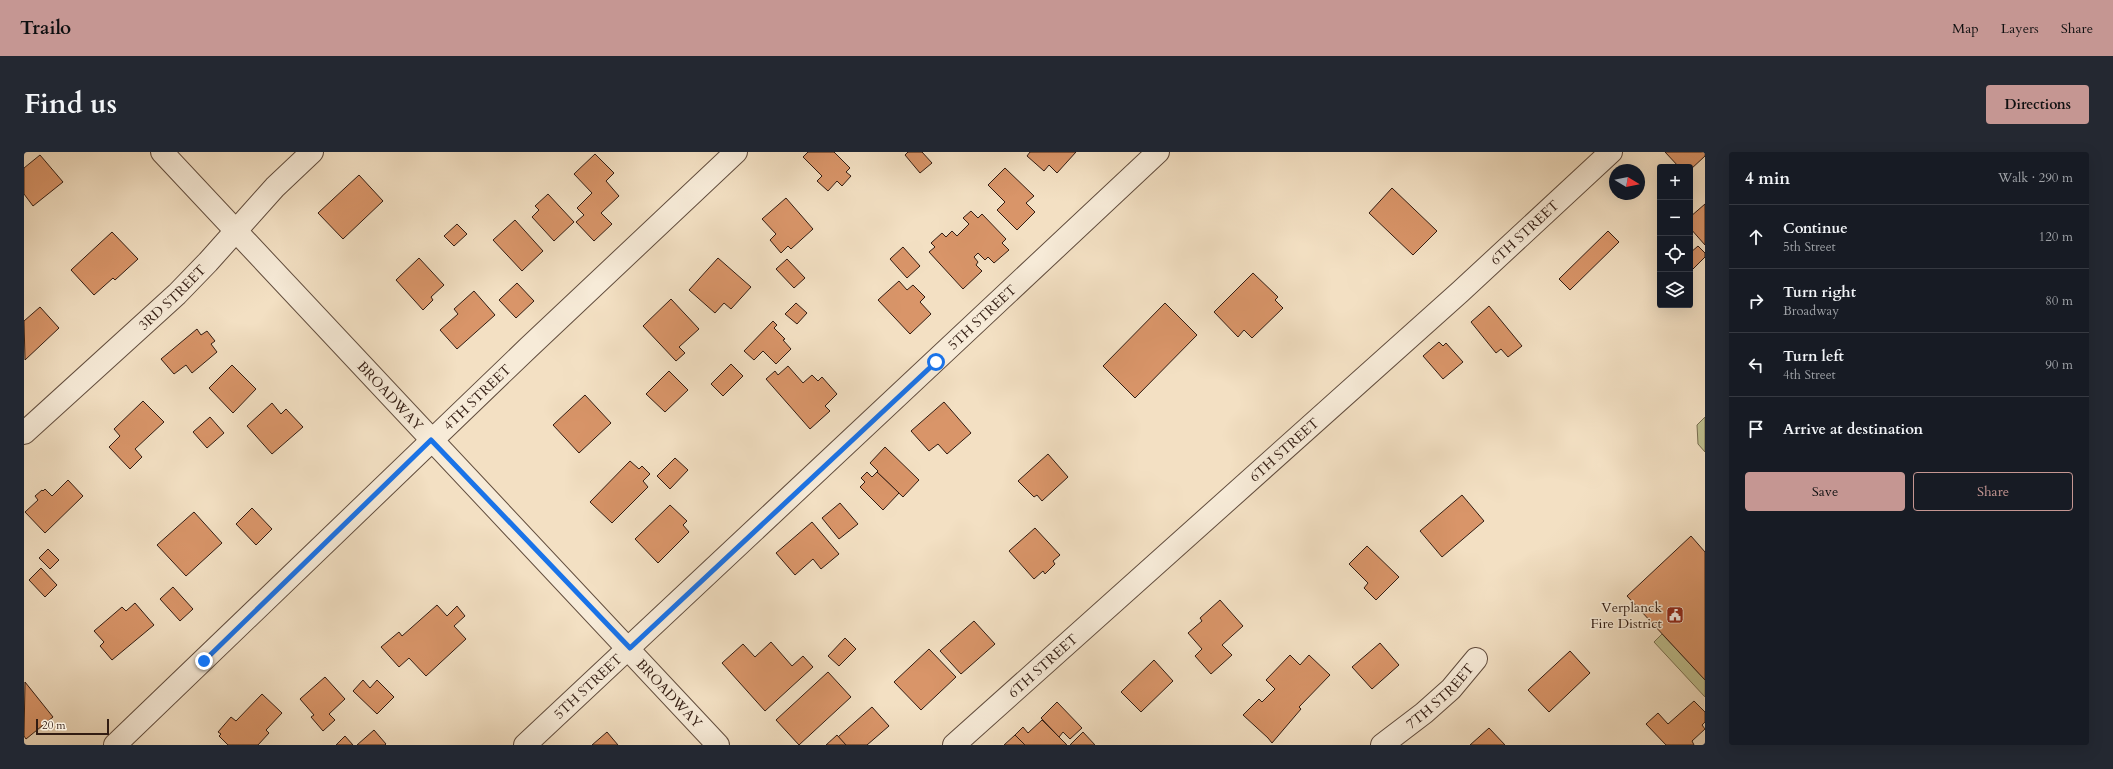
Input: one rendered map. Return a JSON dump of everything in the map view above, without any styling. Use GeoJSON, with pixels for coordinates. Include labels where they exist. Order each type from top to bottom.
{"type":"FeatureCollection","features":[{"type":"Feature","properties":{"kind":"street","name":"BROADWAY"},"geometry":{"type":"LineString","coordinates":[[162,152],[234,232],[630,648],[718,745]]}},
{"type":"Feature","properties":{"kind":"street","name":"3RD STREET"},"geometry":{"type":"LineString","coordinates":[[24,433],[177,294],[275,187],[312,152]]}},
{"type":"Feature","properties":{"kind":"street","name":"4TH STREET"},"geometry":{"type":"LineString","coordinates":[[115,745],[431,440],[736,152]]}},
{"type":"Feature","properties":{"kind":"street","name":"5TH STREET"},"geometry":{"type":"LineString","coordinates":[[526,745],[1158,152]]}},
{"type":"Feature","properties":{"kind":"street","name":"6TH STREET"},"geometry":{"type":"LineString","coordinates":[[954,745],[1460,292],[1611,152]]}},
{"type":"Feature","properties":{"kind":"street","name":"7TH STREET"},"geometry":{"type":"LineString","coordinates":[[1382,745],[1424,713],[1451,689],[1476,659]]}},
{"type":"Feature","properties":{"kind":"green space"},"geometry":{"type":"Polygon","coordinates":[[[1705,417],[1705,452],[1698,444],[1697,425],[1705,417]]]}},
{"type":"Feature","properties":{"kind":"green space"},"geometry":{"type":"Polygon","coordinates":[[[1662,634],[1705,680],[1705,697],[1654,642],[1662,634]]]}},
{"type":"Feature","properties":{"kind":"building"},"geometry":{"type":"Polygon","coordinates":[[[808,152],[834,152],[850,168],[846,172],[851,176],[842,186],[837,181],[828,191],[817,181],[822,176],[803,157],[808,152]]]}},
{"type":"Feature","properties":{"kind":"building"},"geometry":{"type":"Polygon","coordinates":[[[908,152],[922,152],[932,163],[920,173],[905,155],[908,152]]]}},
{"type":"Feature","properties":{"kind":"building"},"geometry":{"type":"Polygon","coordinates":[[[1030,152],[1076,152],[1057,173],[1049,165],[1044,171],[1027,156],[1030,152]]]}},
{"type":"Feature","properties":{"kind":"building"},"geometry":{"type":"Polygon","coordinates":[[[1665,152],[1705,152],[1705,156],[1693,167],[1693,164],[1676,164],[1665,152]]]}},
{"type":"Feature","properties":{"kind":"building"},"geometry":{"type":"Polygon","coordinates":[[[595,154],[614,173],[606,181],[619,196],[601,213],[612,224],[594,241],[576,222],[584,215],[577,208],[592,193],[574,174],[595,154]]]}},
{"type":"Feature","properties":{"kind":"building"},"geometry":{"type":"Polygon","coordinates":[[[40,155],[63,182],[33,206],[24,194],[24,168],[40,155]]]}},
{"type":"Feature","properties":{"kind":"building"},"geometry":{"type":"Polygon","coordinates":[[[1005,168],[1034,196],[1026,203],[1035,212],[1017,230],[997,210],[1005,202],[988,185],[1005,168]]]}},
{"type":"Feature","properties":{"kind":"building"},"geometry":{"type":"Polygon","coordinates":[[[359,175],[383,201],[343,239],[318,213],[359,175]]]}},
{"type":"Feature","properties":{"kind":"building"},"geometry":{"type":"Polygon","coordinates":[[[1392,188],[1437,231],[1413,255],[1369,213],[1392,188]]]}},
{"type":"Feature","properties":{"kind":"building"},"geometry":{"type":"Polygon","coordinates":[[[548,194],[574,222],[554,241],[532,217],[539,210],[535,206],[548,194]]]}},
{"type":"Feature","properties":{"kind":"building"},"geometry":{"type":"Polygon","coordinates":[[[786,198],[813,229],[791,249],[788,246],[781,253],[770,240],[776,234],[762,219],[786,198]]]}},
{"type":"Feature","properties":{"kind":"building"},"geometry":{"type":"Polygon","coordinates":[[[1705,204],[1705,245],[1693,231],[1693,214],[1705,204]]]}},
{"type":"Feature","properties":{"kind":"building"},"geometry":{"type":"Polygon","coordinates":[[[971,211],[978,218],[982,214],[1006,239],[1002,243],[1009,250],[994,263],[988,257],[985,260],[978,253],[974,257],[978,262],[976,265],[982,271],[963,289],[929,252],[935,247],[931,243],[942,233],[946,237],[952,231],[957,236],[969,224],[963,218],[971,211]]]}},
{"type":"Feature","properties":{"kind":"building"},"geometry":{"type":"Polygon","coordinates":[[[515,220],[543,251],[522,271],[493,240],[515,220]]]}},
{"type":"Feature","properties":{"kind":"building"},"geometry":{"type":"Polygon","coordinates":[[[457,224],[467,234],[454,246],[444,236],[457,224]]]}},
{"type":"Feature","properties":{"kind":"building"},"geometry":{"type":"Polygon","coordinates":[[[1608,231],[1619,242],[1570,290],[1559,279],[1608,231]]]}},
{"type":"Feature","properties":{"kind":"building"},"geometry":{"type":"Polygon","coordinates":[[[112,232],[138,259],[115,280],[113,278],[94,295],[71,270],[112,232]]]}},
{"type":"Feature","properties":{"kind":"building"},"geometry":{"type":"Polygon","coordinates":[[[1698,246],[1705,253],[1705,257],[1693,269],[1693,250],[1698,246]]]}},
{"type":"Feature","properties":{"kind":"building"},"geometry":{"type":"Polygon","coordinates":[[[903,247],[920,266],[907,278],[890,259],[903,247]]]}},
{"type":"Feature","properties":{"kind":"building"},"geometry":{"type":"Polygon","coordinates":[[[419,258],[444,285],[431,297],[433,300],[423,310],[396,280],[419,258]]]}},
{"type":"Feature","properties":{"kind":"building"},"geometry":{"type":"Polygon","coordinates":[[[718,258],[751,287],[731,309],[724,303],[715,313],[689,290],[718,258]]]}},
{"type":"Feature","properties":{"kind":"building"},"geometry":{"type":"Polygon","coordinates":[[[787,259],[805,278],[794,288],[776,269],[787,259]]]}},
{"type":"Feature","properties":{"kind":"building"},"geometry":{"type":"Polygon","coordinates":[[[1253,273],[1278,297],[1275,300],[1283,308],[1252,338],[1244,330],[1238,337],[1214,312],[1253,273]]]}},
{"type":"Feature","properties":{"kind":"building"},"geometry":{"type":"Polygon","coordinates":[[[899,281],[907,290],[913,285],[925,297],[920,302],[931,314],[910,334],[878,300],[899,281]]]}},
{"type":"Feature","properties":{"kind":"building"},"geometry":{"type":"Polygon","coordinates":[[[517,283],[534,301],[516,318],[499,300],[517,283]]]}},
{"type":"Feature","properties":{"kind":"building"},"geometry":{"type":"Polygon","coordinates":[[[474,291],[495,315],[457,349],[440,330],[458,314],[454,309],[474,291]]]}},
{"type":"Feature","properties":{"kind":"building"},"geometry":{"type":"Polygon","coordinates":[[[671,299],[699,329],[679,347],[685,353],[676,361],[643,326],[671,299]]]}},
{"type":"Feature","properties":{"kind":"building"},"geometry":{"type":"Polygon","coordinates":[[[796,303],[807,313],[797,324],[785,314],[796,303]]]}},
{"type":"Feature","properties":{"kind":"building"},"geometry":{"type":"Polygon","coordinates":[[[1165,303],[1197,335],[1135,398],[1103,366],[1165,303]]]}},
{"type":"Feature","properties":{"kind":"building"},"geometry":{"type":"Polygon","coordinates":[[[1489,306],[1522,346],[1508,357],[1501,349],[1496,353],[1471,322],[1489,306]]]}},
{"type":"Feature","properties":{"kind":"building"},"geometry":{"type":"Polygon","coordinates":[[[40,307],[59,328],[25,360],[24,321],[40,307]]]}},
{"type":"Feature","properties":{"kind":"building"},"geometry":{"type":"Polygon","coordinates":[[[773,321],[777,325],[774,328],[785,339],[783,340],[791,349],[776,364],[763,351],[754,360],[744,351],[773,321]]]}},
{"type":"Feature","properties":{"kind":"building"},"geometry":{"type":"Polygon","coordinates":[[[197,329],[201,335],[207,331],[215,341],[211,344],[217,352],[192,373],[186,365],[174,374],[161,359],[197,329]]]}},
{"type":"Feature","properties":{"kind":"building"},"geometry":{"type":"Polygon","coordinates":[[[1439,342],[1443,346],[1446,343],[1463,362],[1443,379],[1423,356],[1439,342]]]}},
{"type":"Feature","properties":{"kind":"building"},"geometry":{"type":"Polygon","coordinates":[[[731,364],[743,376],[723,396],[711,384],[731,364]]]}},
{"type":"Feature","properties":{"kind":"building"},"geometry":{"type":"Polygon","coordinates":[[[232,365],[256,389],[233,413],[209,388],[232,365]]]}},
{"type":"Feature","properties":{"kind":"building"},"geometry":{"type":"Polygon","coordinates":[[[788,366],[803,383],[812,375],[818,381],[822,377],[837,394],[825,406],[830,411],[810,429],[766,379],[775,371],[778,375],[788,366]]]}},
{"type":"Feature","properties":{"kind":"building"},"geometry":{"type":"Polygon","coordinates":[[[669,371],[688,390],[665,412],[646,394],[669,371]]]}},
{"type":"Feature","properties":{"kind":"building"},"geometry":{"type":"Polygon","coordinates":[[[585,395],[611,423],[579,453],[553,425],[585,395]]]}},
{"type":"Feature","properties":{"kind":"building"},"geometry":{"type":"Polygon","coordinates":[[[143,401],[164,422],[135,449],[142,457],[130,469],[109,447],[120,436],[114,429],[143,401]]]}},
{"type":"Feature","properties":{"kind":"building"},"geometry":{"type":"Polygon","coordinates":[[[944,402],[971,433],[947,454],[938,444],[929,451],[911,431],[944,402]]]}},
{"type":"Feature","properties":{"kind":"building"},"geometry":{"type":"Polygon","coordinates":[[[272,403],[281,414],[286,409],[303,427],[272,454],[247,426],[272,403]]]}},
{"type":"Feature","properties":{"kind":"building"},"geometry":{"type":"Polygon","coordinates":[[[210,417],[224,433],[207,448],[193,432],[210,417]]]}},
{"type":"Feature","properties":{"kind":"building"},"geometry":{"type":"Polygon","coordinates":[[[885,447],[919,480],[903,497],[877,472],[878,471],[870,463],[885,447]]]}},
{"type":"Feature","properties":{"kind":"building"},"geometry":{"type":"Polygon","coordinates":[[[1048,454],[1068,477],[1042,501],[1037,495],[1034,497],[1018,481],[1048,454]]]}},
{"type":"Feature","properties":{"kind":"building"},"geometry":{"type":"Polygon","coordinates":[[[675,458],[688,470],[670,489],[657,476],[675,458]]]}},
{"type":"Feature","properties":{"kind":"building"},"geometry":{"type":"Polygon","coordinates":[[[630,461],[639,469],[642,466],[650,474],[643,481],[648,487],[612,523],[590,502],[630,461]]]}},
{"type":"Feature","properties":{"kind":"building"},"geometry":{"type":"Polygon","coordinates":[[[867,472],[872,477],[877,472],[899,493],[883,510],[860,487],[865,482],[861,478],[867,472]]]}},
{"type":"Feature","properties":{"kind":"building"},"geometry":{"type":"Polygon","coordinates":[[[68,480],[83,496],[45,533],[25,512],[38,500],[35,496],[42,490],[43,491],[45,489],[52,496],[68,480]]]}},
{"type":"Feature","properties":{"kind":"building"},"geometry":{"type":"Polygon","coordinates":[[[1462,495],[1484,521],[1442,557],[1420,531],[1462,495]]]}},
{"type":"Feature","properties":{"kind":"building"},"geometry":{"type":"Polygon","coordinates":[[[840,503],[858,524],[839,539],[822,518],[840,503]]]}},
{"type":"Feature","properties":{"kind":"building"},"geometry":{"type":"Polygon","coordinates":[[[670,505],[687,521],[683,525],[689,532],[658,563],[635,539],[670,505]]]}},
{"type":"Feature","properties":{"kind":"building"},"geometry":{"type":"Polygon","coordinates":[[[252,508],[272,529],[256,545],[236,524],[252,508]]]}},
{"type":"Feature","properties":{"kind":"building"},"geometry":{"type":"Polygon","coordinates":[[[194,512],[222,543],[186,576],[157,545],[194,512]]]}},
{"type":"Feature","properties":{"kind":"building"},"geometry":{"type":"Polygon","coordinates":[[[812,522],[839,554],[821,569],[813,559],[795,575],[776,553],[812,522]]]}},
{"type":"Feature","properties":{"kind":"building"},"geometry":{"type":"Polygon","coordinates":[[[1035,528],[1060,555],[1053,561],[1055,564],[1045,574],[1043,571],[1034,579],[1009,551],[1035,528]]]}},
{"type":"Feature","properties":{"kind":"building","name":"Verplanck Fire District"},"geometry":{"type":"Polygon","coordinates":[[[1691,536],[1705,552],[1705,680],[1627,596],[1691,536]]]}},
{"type":"Feature","properties":{"kind":"building"},"geometry":{"type":"Polygon","coordinates":[[[1367,546],[1399,577],[1376,600],[1364,588],[1368,583],[1349,564],[1367,546]]]}},
{"type":"Feature","properties":{"kind":"building"},"geometry":{"type":"Polygon","coordinates":[[[48,549],[59,560],[50,569],[39,558],[48,549]]]}},
{"type":"Feature","properties":{"kind":"building"},"geometry":{"type":"Polygon","coordinates":[[[41,568],[57,585],[45,597],[29,580],[41,568]]]}},
{"type":"Feature","properties":{"kind":"building"},"geometry":{"type":"Polygon","coordinates":[[[173,587],[193,609],[180,621],[160,599],[173,587]]]}},
{"type":"Feature","properties":{"kind":"building"},"geometry":{"type":"Polygon","coordinates":[[[1220,600],[1243,626],[1222,645],[1232,655],[1211,674],[1195,656],[1202,649],[1188,633],[1202,621],[1200,618],[1220,600]]]}},
{"type":"Feature","properties":{"kind":"building"},"geometry":{"type":"Polygon","coordinates":[[[135,603],[154,625],[112,660],[100,646],[104,642],[94,631],[122,607],[126,611],[135,603]]]}},
{"type":"Feature","properties":{"kind":"building"},"geometry":{"type":"Polygon","coordinates":[[[437,605],[447,616],[457,606],[465,616],[454,626],[466,639],[426,676],[409,658],[399,667],[381,647],[399,632],[402,636],[437,605]]]}},
{"type":"Feature","properties":{"kind":"building"},"geometry":{"type":"Polygon","coordinates":[[[974,621],[995,644],[961,674],[940,651],[974,621]]]}},
{"type":"Feature","properties":{"kind":"building"},"geometry":{"type":"Polygon","coordinates":[[[845,638],[856,649],[839,666],[828,656],[845,638]]]}},
{"type":"Feature","properties":{"kind":"building"},"geometry":{"type":"Polygon","coordinates":[[[771,642],[792,666],[803,656],[813,667],[765,711],[722,663],[743,644],[755,657],[771,642]]]}},
{"type":"Feature","properties":{"kind":"building"},"geometry":{"type":"Polygon","coordinates":[[[1380,643],[1399,665],[1372,689],[1352,667],[1380,643]]]}},
{"type":"Feature","properties":{"kind":"building"},"geometry":{"type":"Polygon","coordinates":[[[929,649],[956,677],[921,710],[894,682],[929,649]]]}},
{"type":"Feature","properties":{"kind":"building"},"geometry":{"type":"Polygon","coordinates":[[[1570,651],[1590,673],[1549,712],[1528,690],[1570,651]]]}},
{"type":"Feature","properties":{"kind":"building"},"geometry":{"type":"Polygon","coordinates":[[[1290,655],[1300,665],[1309,655],[1330,675],[1299,707],[1301,709],[1272,743],[1243,715],[1259,699],[1262,702],[1275,689],[1266,680],[1290,655]]]}},
{"type":"Feature","properties":{"kind":"building"},"geometry":{"type":"Polygon","coordinates":[[[1154,660],[1173,681],[1141,712],[1121,692],[1154,660]]]}},
{"type":"Feature","properties":{"kind":"building"},"geometry":{"type":"Polygon","coordinates":[[[828,672],[851,697],[799,745],[776,720],[828,672]]]}},
{"type":"Feature","properties":{"kind":"building"},"geometry":{"type":"Polygon","coordinates":[[[325,677],[345,699],[329,714],[335,720],[323,731],[311,717],[314,715],[300,699],[325,677]]]}},
{"type":"Feature","properties":{"kind":"building"},"geometry":{"type":"Polygon","coordinates":[[[363,680],[370,688],[377,680],[394,697],[377,714],[353,691],[363,680]]]}},
{"type":"Feature","properties":{"kind":"building"},"geometry":{"type":"Polygon","coordinates":[[[25,682],[53,717],[26,739],[24,736],[25,682]]]}},
{"type":"Feature","properties":{"kind":"building"},"geometry":{"type":"Polygon","coordinates":[[[262,694],[282,713],[266,730],[269,733],[258,745],[228,745],[219,736],[221,734],[218,732],[231,717],[236,721],[262,694]]]}},
{"type":"Feature","properties":{"kind":"building"},"geometry":{"type":"Polygon","coordinates":[[[1694,701],[1705,712],[1705,722],[1702,725],[1705,729],[1692,741],[1694,745],[1666,745],[1646,724],[1658,713],[1668,724],[1694,701]]]}},
{"type":"Feature","properties":{"kind":"building"},"geometry":{"type":"Polygon","coordinates":[[[1057,702],[1082,728],[1070,739],[1063,732],[1059,737],[1041,718],[1057,702]]]}},
{"type":"Feature","properties":{"kind":"building"},"geometry":{"type":"Polygon","coordinates":[[[872,707],[889,726],[867,745],[846,745],[838,737],[872,707]]]}},
{"type":"Feature","properties":{"kind":"building"},"geometry":{"type":"Polygon","coordinates":[[[1042,720],[1067,745],[1025,745],[1015,735],[1023,727],[1028,733],[1042,720]]]}},
{"type":"Feature","properties":{"kind":"building"},"geometry":{"type":"Polygon","coordinates":[[[1489,728],[1505,745],[1470,745],[1489,728]]]}},
{"type":"Feature","properties":{"kind":"building"},"geometry":{"type":"Polygon","coordinates":[[[374,730],[386,744],[385,745],[357,745],[374,730]]]}},
{"type":"Feature","properties":{"kind":"building"},"geometry":{"type":"Polygon","coordinates":[[[607,732],[618,745],[592,745],[607,732]]]}},
{"type":"Feature","properties":{"kind":"building"},"geometry":{"type":"Polygon","coordinates":[[[1083,732],[1095,745],[1070,745],[1083,732]]]}},
{"type":"Feature","properties":{"kind":"building"},"geometry":{"type":"Polygon","coordinates":[[[837,735],[846,745],[826,745],[837,735]]]}},
{"type":"Feature","properties":{"kind":"building"},"geometry":{"type":"Polygon","coordinates":[[[1015,735],[1025,745],[1004,745],[1015,735]]]}},
{"type":"Feature","properties":{"kind":"building"},"geometry":{"type":"Polygon","coordinates":[[[345,736],[353,745],[336,745],[345,736]]]}},
{"type":"Feature","properties":{"kind":"place","name":"Verplanck Fire District"},"geometry":{"type":"Point","coordinates":[1675,615]}},
{"type":"Feature","properties":{"kind":"route"},"geometry":{"type":"LineString","coordinates":[[204,661],[431,440],[630,648],[936,362]]}}]}
